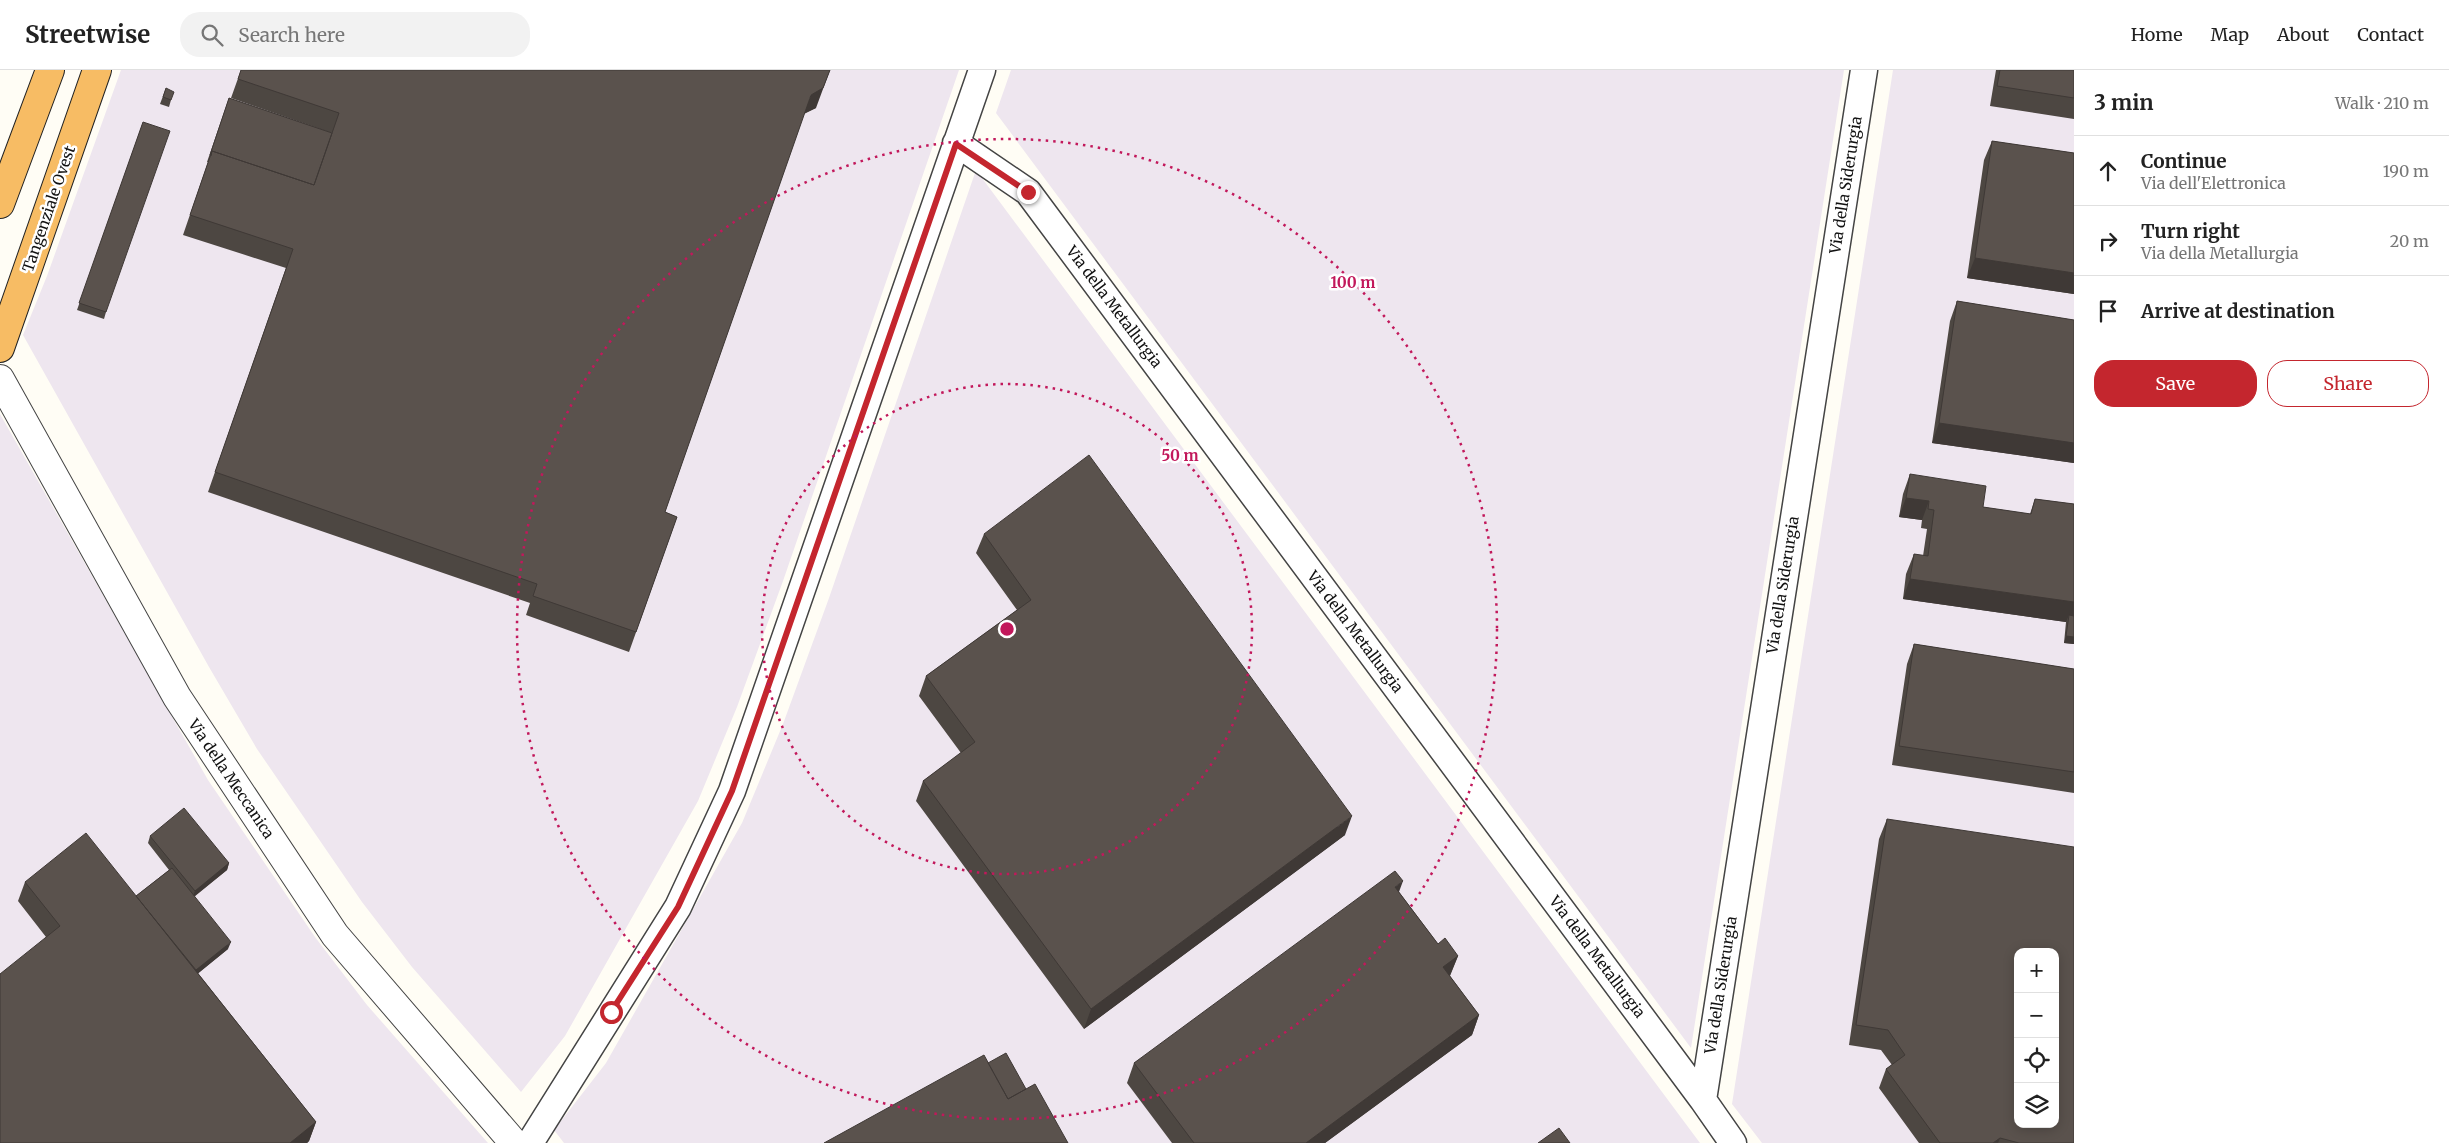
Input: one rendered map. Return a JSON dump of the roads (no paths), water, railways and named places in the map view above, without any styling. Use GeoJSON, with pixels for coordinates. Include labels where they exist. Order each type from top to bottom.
{"type":"FeatureCollection","features":[{"type":"Feature","properties":{"kind":"highway"},"geometry":{"type":"LineString","coordinates":[[0,204],[50,70]]}},
{"type":"Feature","properties":{"kind":"highway","name":"Tangenziale Ovest"},"geometry":{"type":"LineString","coordinates":[[5,336],[97,70]]}},
{"type":"Feature","properties":{"kind":"street"},"geometry":{"type":"LineString","coordinates":[[530,1143],[678,907],[732,791],[982,70]]}},
{"type":"Feature","properties":{"kind":"street","name":"Via della Siderurgia"},"geometry":{"type":"LineString","coordinates":[[1703,1100],[1864,70]]}},
{"type":"Feature","properties":{"kind":"street","name":"Via della Metallurgia"},"geometry":{"type":"LineString","coordinates":[[956,144],[1028,192],[1703,1100],[1733,1143]]}},
{"type":"Feature","properties":{"kind":"street","name":"Via della Meccanica"},"geometry":{"type":"LineString","coordinates":[[0,379],[177,697],[330,927],[514,1143]]}}]}
